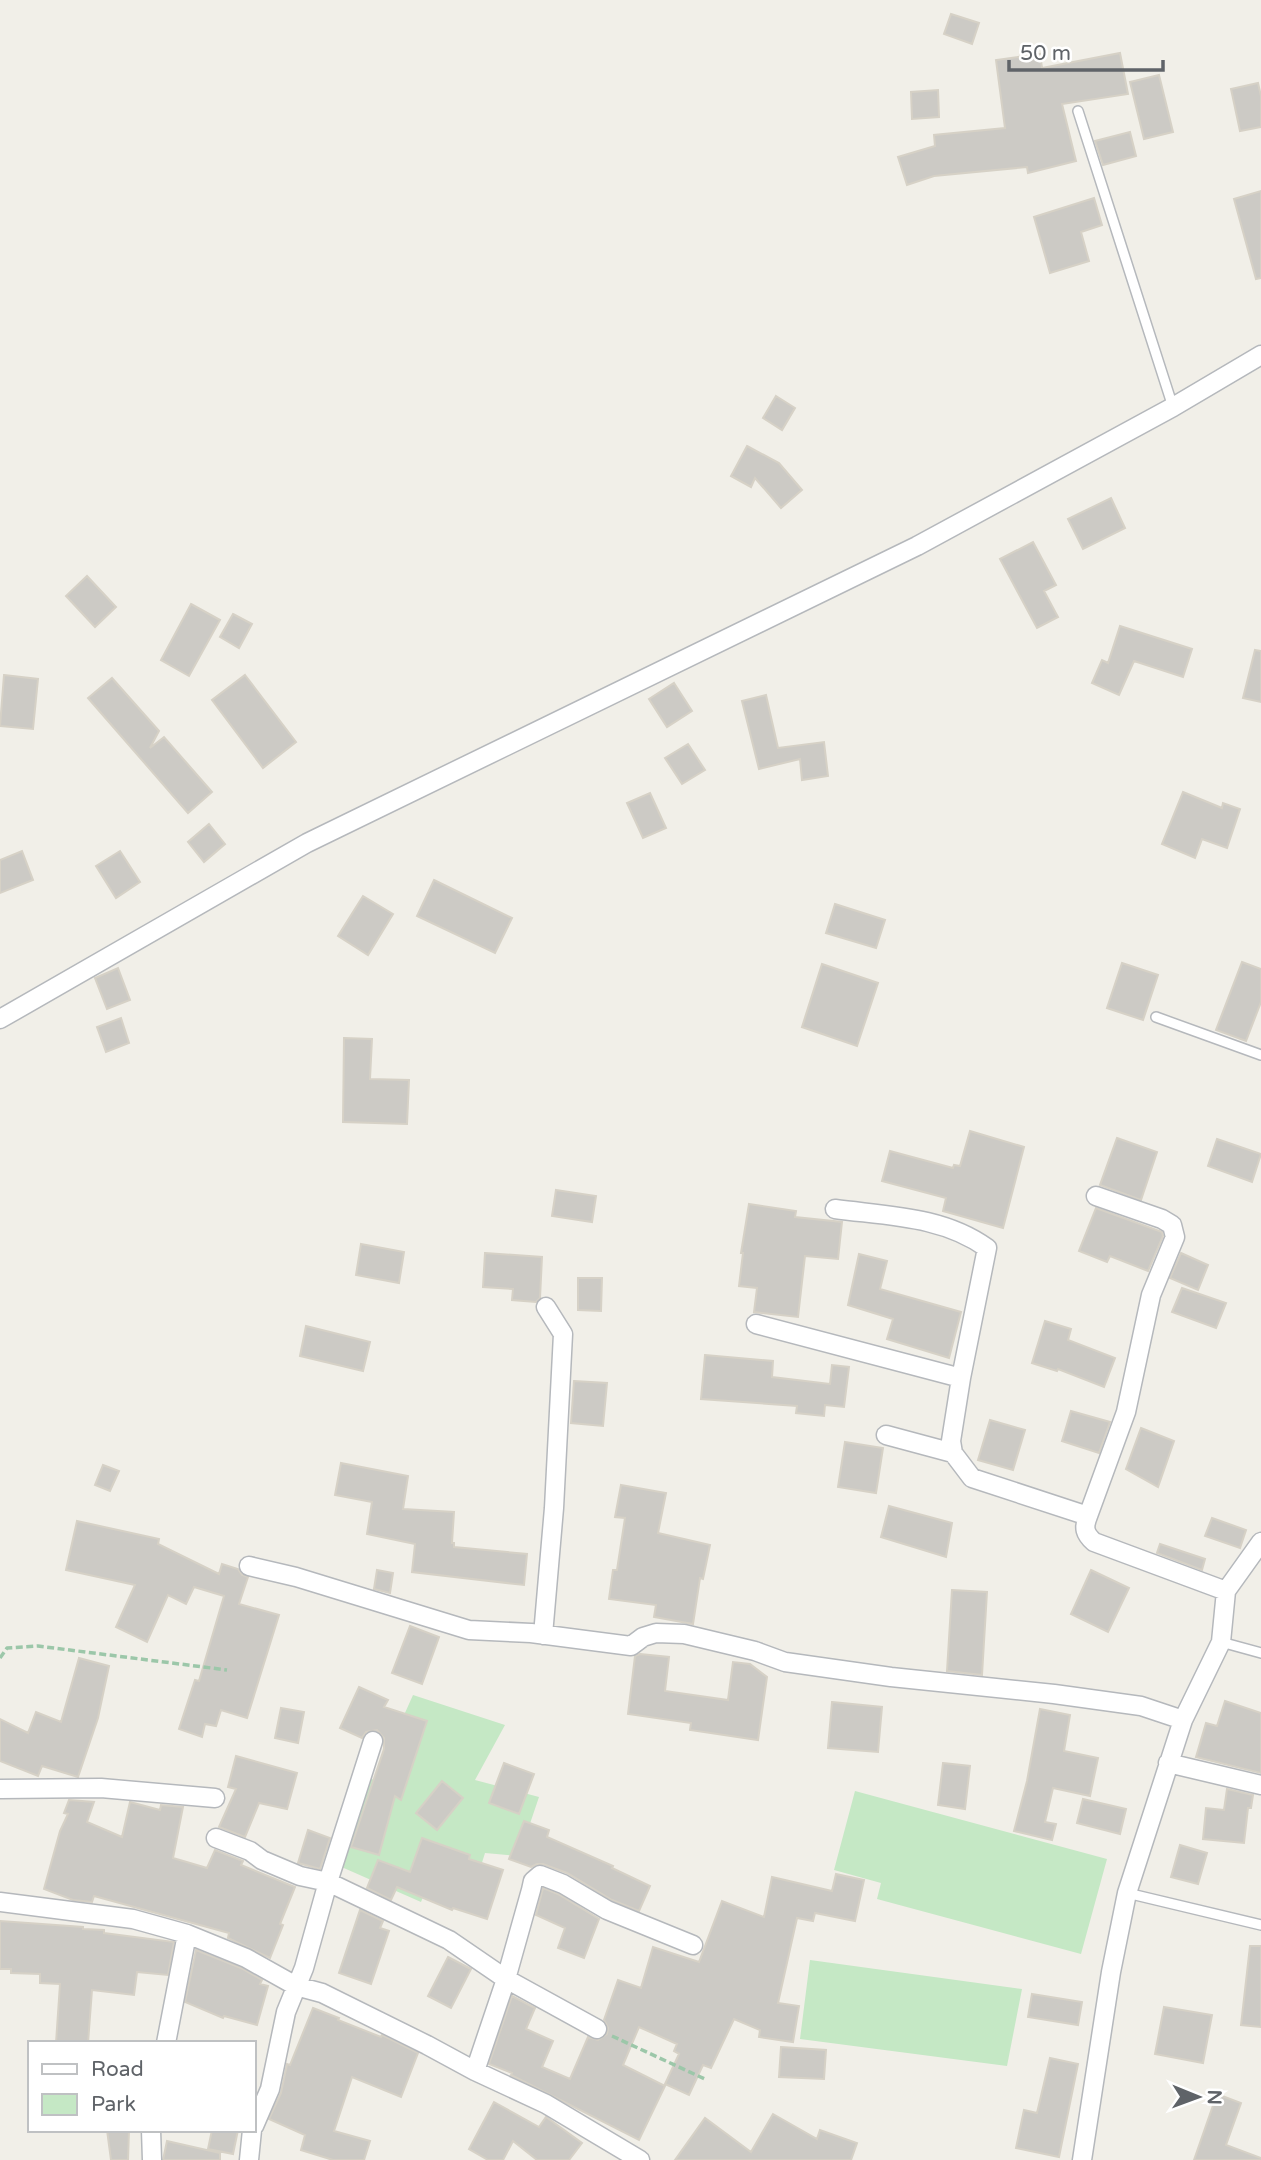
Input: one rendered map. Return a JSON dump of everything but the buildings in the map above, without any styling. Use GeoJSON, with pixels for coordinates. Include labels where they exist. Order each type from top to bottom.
{"type":"FeatureCollection","features":[{"type":"Feature","properties":{"kind":"street"},"geometry":{"type":"LineString","coordinates":[[0,1019],[307,843],[917,546],[1173,407],[1261,355]]}},
{"type":"Feature","properties":{"kind":"street"},"geometry":{"type":"LineString","coordinates":[[1096,1196],[1162,1219],[1172,1226],[1175,1237],[1151,1295],[1126,1412],[1088,1516],[1085,1528],[1087,1535],[1094,1542],[1226,1591]]}},
{"type":"Feature","properties":{"kind":"street"},"geometry":{"type":"LineString","coordinates":[[835,1209],[915,1219],[954,1229],[987,1248],[961,1378],[951,1441],[953,1453],[972,1478],[1088,1516]]}},
{"type":"Feature","properties":{"kind":"street"},"geometry":{"type":"LineString","coordinates":[[543,1634],[554,1508],[563,1334],[547,1307]]}},
{"type":"Feature","properties":{"kind":"street"},"geometry":{"type":"LineString","coordinates":[[756,1324],[961,1378]]}},
{"type":"Feature","properties":{"kind":"street"},"geometry":{"type":"LineString","coordinates":[[886,1436],[953,1453]]}},
{"type":"Feature","properties":{"kind":"street"},"geometry":{"type":"LineString","coordinates":[[1082,2160],[1111,1972],[1127,1894],[1183,1720],[1221,1642],[1226,1591],[1261,1542]]}},
{"type":"Feature","properties":{"kind":"street"},"geometry":{"type":"LineString","coordinates":[[249,1566],[296,1577],[469,1630],[543,1634],[631,1646],[643,1637],[656,1633],[684,1634],[755,1651],[785,1662],[891,1677],[1054,1693],[1141,1706],[1183,1720]]}},
{"type":"Feature","properties":{"kind":"street"},"geometry":{"type":"LineString","coordinates":[[256,2121],[270,2089],[286,2012],[304,1968],[373,1741]]}},
{"type":"Feature","properties":{"kind":"street"},"geometry":{"type":"LineString","coordinates":[[1168,1763],[1261,1785]]}},
{"type":"Feature","properties":{"kind":"street"},"geometry":{"type":"LineString","coordinates":[[0,1789],[101,1788],[215,1798]]}},
{"type":"Feature","properties":{"kind":"street"},"geometry":{"type":"LineString","coordinates":[[216,1838],[250,1851],[262,1860],[300,1876],[328,1882],[449,1940],[506,1979],[597,2029]]}},
{"type":"Feature","properties":{"kind":"street"},"geometry":{"type":"LineString","coordinates":[[475,2071],[506,1979],[533,1881],[540,1875],[563,1884],[607,1910],[693,1945]]}},
{"type":"Feature","properties":{"kind":"street"},"geometry":{"type":"LineString","coordinates":[[0,1902],[133,1919],[187,1934],[246,1958],[296,1986],[322,1993],[546,2104],[640,2160]]}},
{"type":"Feature","properties":{"kind":"street"},"geometry":{"type":"LineString","coordinates":[[166,2041],[187,1934]]}},
{"type":"Feature","properties":{"kind":"street"},"geometry":{"type":"LineString","coordinates":[[151,2132],[152,2160]]}},
{"type":"Feature","properties":{"kind":"street"},"geometry":{"type":"LineString","coordinates":[[249,2160],[252,2132]]}},
{"type":"Feature","properties":{"kind":"lane"},"geometry":{"type":"LineString","coordinates":[[1078,111],[1173,407]]}},
{"type":"Feature","properties":{"kind":"lane"},"geometry":{"type":"LineString","coordinates":[[1156,1017],[1261,1055]]}},
{"type":"Feature","properties":{"kind":"lane"},"geometry":{"type":"LineString","coordinates":[[1221,1642],[1261,1653]]}},
{"type":"Feature","properties":{"kind":"lane"},"geometry":{"type":"LineString","coordinates":[[1127,1894],[1261,1925]]}},
{"type":"Feature","properties":{"kind":"path"},"geometry":{"type":"LineString","coordinates":[[0,1657],[6,1648],[38,1646],[227,1670]]}},
{"type":"Feature","properties":{"kind":"path"},"geometry":{"type":"LineString","coordinates":[[597,2029],[707,2080]]}},
{"type":"Feature","properties":{"kind":"green space"},"geometry":{"type":"Polygon","coordinates":[[[413,1695],[505,1725],[475,1780],[539,1797],[519,1856],[485,1853],[475,1885],[431,1877],[421,1902],[337,1865],[359,1776],[375,1780],[413,1695]]]}},
{"type":"Feature","properties":{"kind":"green space"},"geometry":{"type":"Polygon","coordinates":[[[855,1791],[1107,1859],[1081,1954],[877,1899],[881,1883],[834,1870],[855,1791]]]}},
{"type":"Feature","properties":{"kind":"green space"},"geometry":{"type":"Polygon","coordinates":[[[810,1960],[1022,1989],[1007,2066],[800,2039],[810,1960]]]}}]}
